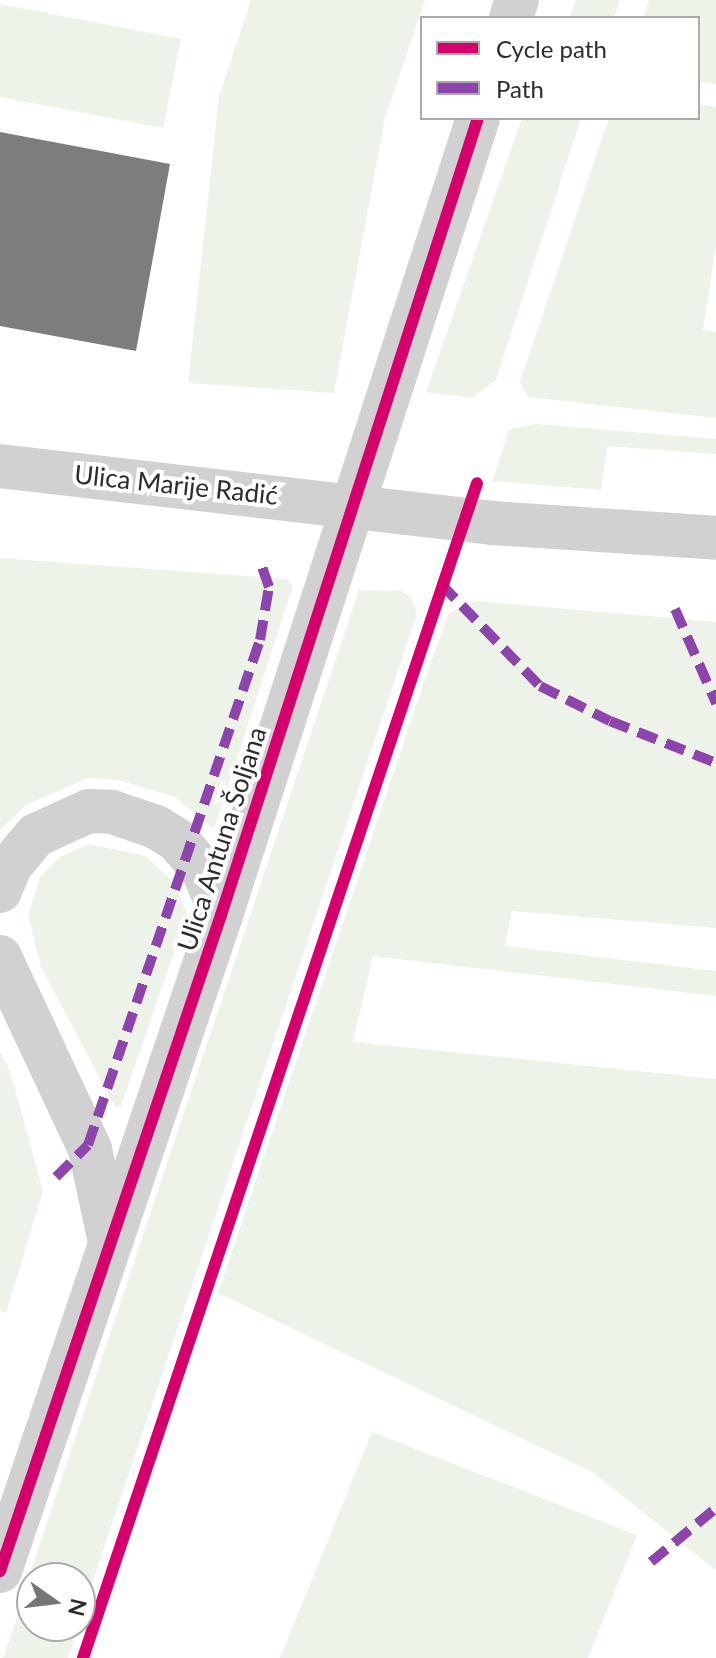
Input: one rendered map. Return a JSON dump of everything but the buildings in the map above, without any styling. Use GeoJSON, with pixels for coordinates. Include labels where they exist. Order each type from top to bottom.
{"type":"FeatureCollection","features":[{"type":"Feature","properties":{"kind":"street","name":"Ulica Antuna Šoljana"},"geometry":{"type":"LineString","coordinates":[[0,1571],[10,1510],[110,1244],[221,915],[477,120]]}},
{"type":"Feature","properties":{"kind":"street","name":"Ulica Marije Radić"},"geometry":{"type":"LineString","coordinates":[[0,466],[352,507]]}},
{"type":"Feature","properties":{"kind":"street"},"geometry":{"type":"LineString","coordinates":[[352,507],[716,538]]}},
{"type":"Feature","properties":{"kind":"street"},"geometry":{"type":"LineString","coordinates":[[0,891],[10,866],[36,835],[89,811],[112,812],[156,827],[178,841],[204,872],[221,915]]}},
{"type":"Feature","properties":{"kind":"street"},"geometry":{"type":"LineString","coordinates":[[0,957],[90,1149],[110,1244]]}},
{"type":"Feature","properties":{"kind":"shaded area"},"geometry":{"type":"Polygon","coordinates":[[[251,0],[425,0],[385,118],[334,393],[188,383],[219,96],[251,0]]]}},
{"type":"Feature","properties":{"kind":"shaded area"},"geometry":{"type":"Polygon","coordinates":[[[576,0],[620,0],[615,16],[570,16],[576,0]]]}},
{"type":"Feature","properties":{"kind":"shaded area"},"geometry":{"type":"Polygon","coordinates":[[[649,0],[716,0],[716,84],[700,81],[700,16],[644,16],[649,0]]]}},
{"type":"Feature","properties":{"kind":"shaded area"},"geometry":{"type":"Polygon","coordinates":[[[0,4],[181,39],[163,128],[0,97],[0,4]]]}},
{"type":"Feature","properties":{"kind":"shaded area"},"geometry":{"type":"Polygon","coordinates":[[[700,104],[716,107],[716,246],[703,330],[716,332],[716,418],[528,397],[520,382],[608,120],[700,120],[700,104]]]}},
{"type":"Feature","properties":{"kind":"shaded area"},"geometry":{"type":"Polygon","coordinates":[[[521,120],[580,120],[496,380],[472,398],[426,392],[521,120]]]}},
{"type":"Feature","properties":{"kind":"shaded area"},"geometry":{"type":"Polygon","coordinates":[[[536,424],[716,439],[716,454],[607,446],[601,490],[492,481],[509,430],[536,424]]]}},
{"type":"Feature","properties":{"kind":"shaded area"},"geometry":{"type":"Polygon","coordinates":[[[0,558],[287,579],[293,586],[214,829],[175,797],[118,780],[88,778],[26,805],[0,830],[0,558]]]}},
{"type":"Feature","properties":{"kind":"shaded area"},"geometry":{"type":"Polygon","coordinates":[[[359,590],[402,591],[412,599],[417,614],[96,1572],[96,1562],[34,1562],[359,590]]]}},
{"type":"Feature","properties":{"kind":"shaded area"},"geometry":{"type":"Polygon","coordinates":[[[476,601],[716,622],[716,928],[512,911],[505,946],[716,971],[716,996],[373,956],[353,1042],[716,1079],[716,1570],[592,1472],[218,1293],[449,613],[476,601]]]}},
{"type":"Feature","properties":{"kind":"shaded area"},"geometry":{"type":"Polygon","coordinates":[[[89,844],[146,856],[175,884],[187,914],[121,1106],[115,1107],[41,967],[28,915],[40,877],[60,857],[89,844]]]}},
{"type":"Feature","properties":{"kind":"shaded area"},"geometry":{"type":"Polygon","coordinates":[[[0,1051],[10,1071],[43,1191],[6,1313],[0,1311],[0,1051]]]}},
{"type":"Feature","properties":{"kind":"shaded area"},"geometry":{"type":"Polygon","coordinates":[[[372,1432],[637,1535],[588,1658],[280,1658],[372,1432]]]}},
{"type":"Feature","properties":{"kind":"shaded area"},"geometry":{"type":"Polygon","coordinates":[[[16,1621],[16,1642],[73,1642],[68,1658],[3,1658],[16,1621]]]}},
{"type":"Feature","properties":{"kind":"marked path"},"geometry":{"type":"LineString","coordinates":[[56,1177],[88,1145],[260,640],[269,587],[260,561]]}},
{"type":"Feature","properties":{"kind":"marked path"},"geometry":{"type":"LineString","coordinates":[[441,584],[540,686],[610,721],[716,763]]}},
{"type":"Feature","properties":{"kind":"marked path"},"geometry":{"type":"LineString","coordinates":[[675,609],[716,703]]}},
{"type":"Feature","properties":{"kind":"marked path"},"geometry":{"type":"LineString","coordinates":[[651,1562],[716,1508]]}},
{"type":"Feature","properties":{"kind":"cycle path"},"geometry":{"type":"LineString","coordinates":[[0,1571],[221,915],[477,120]]}},
{"type":"Feature","properties":{"kind":"cycle path"},"geometry":{"type":"LineString","coordinates":[[83,1658],[477,483]]}}]}
